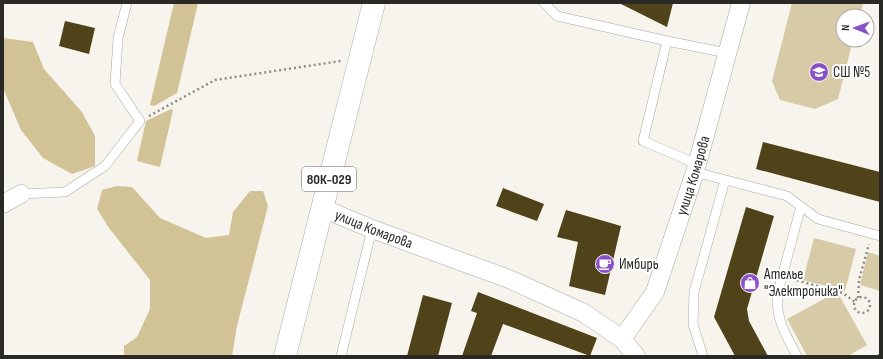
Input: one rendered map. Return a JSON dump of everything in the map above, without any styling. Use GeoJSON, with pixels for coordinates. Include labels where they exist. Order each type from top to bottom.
{"type":"FeatureCollection","features":[{"type":"Feature","properties":{"kind":"main road","name":"80К-029"},"geometry":{"type":"LineString","coordinates":[[285,356],[374,3]]}},
{"type":"Feature","properties":{"kind":"street","name":"улица Комарова"},"geometry":{"type":"LineString","coordinates":[[622,339],[655,292],[696,168],[741,3]]}},
{"type":"Feature","properties":{"kind":"street"},"geometry":{"type":"LineString","coordinates":[[3,204],[21,194]]}},
{"type":"Feature","properties":{"kind":"street","name":"улица Комарова"},"geometry":{"type":"LineString","coordinates":[[322,208],[372,229],[509,279],[584,313],[622,339],[636,356]]}},
{"type":"Feature","properties":{"kind":"lane"},"geometry":{"type":"LineString","coordinates":[[21,194],[65,192],[105,166],[140,121],[115,84],[118,38],[127,3]]}},
{"type":"Feature","properties":{"kind":"lane"},"geometry":{"type":"LineString","coordinates":[[544,3],[557,16],[727,53]]}},
{"type":"Feature","properties":{"kind":"lane"},"geometry":{"type":"LineString","coordinates":[[667,41],[643,141],[696,168],[725,180],[787,196],[809,214],[818,219],[876,235]]}},
{"type":"Feature","properties":{"kind":"lane"},"geometry":{"type":"LineString","coordinates":[[703,356],[693,324],[694,292],[725,180]]}},
{"type":"Feature","properties":{"kind":"lane"},"geometry":{"type":"LineString","coordinates":[[797,356],[777,315],[777,299],[801,206]]}},
{"type":"Feature","properties":{"kind":"lane"},"geometry":{"type":"LineString","coordinates":[[341,356],[372,229]]}},
{"type":"Feature","properties":{"kind":"path"},"geometry":{"type":"LineString","coordinates":[[140,121],[215,80],[360,58]]}},
{"type":"Feature","properties":{"kind":"path"},"geometry":{"type":"LineString","coordinates":[[866,318],[864,313],[856,310],[855,302],[858,298],[859,280],[876,235]]}},
{"type":"Feature","properties":{"kind":"path"},"geometry":{"type":"LineString","coordinates":[[782,276],[843,293],[855,302]]}},
{"type":"Feature","properties":{"kind":"path"},"geometry":{"type":"LineString","coordinates":[[858,298],[864,298],[869,302],[868,310],[864,313]]}},
{"type":"Feature","properties":{"kind":"shaded area"},"geometry":{"type":"Polygon","coordinates":[[[174,3],[198,3],[177,93],[154,106],[150,105],[174,3]]]}},
{"type":"Feature","properties":{"kind":"shaded area"},"geometry":{"type":"Polygon","coordinates":[[[792,3],[863,3],[862,8],[835,8],[835,48],[851,48],[838,99],[815,109],[780,100],[772,81],[792,3]]]}},
{"type":"Feature","properties":{"kind":"shaded area"},"geometry":{"type":"Polygon","coordinates":[[[3,38],[33,42],[44,69],[82,112],[95,136],[95,166],[72,174],[43,158],[21,130],[3,88],[3,38]]]}},
{"type":"Feature","properties":{"kind":"shaded area"},"geometry":{"type":"Polygon","coordinates":[[[171,109],[173,110],[160,167],[137,161],[146,121],[171,109]]]}},
{"type":"Feature","properties":{"kind":"shaded area"},"geometry":{"type":"Polygon","coordinates":[[[117,186],[132,187],[160,218],[206,238],[229,235],[233,212],[250,191],[263,191],[268,206],[237,326],[232,356],[124,356],[124,346],[137,337],[150,309],[150,280],[109,228],[97,209],[102,190],[117,186]]]}},
{"type":"Feature","properties":{"kind":"shaded area"},"geometry":{"type":"Polygon","coordinates":[[[814,238],[856,249],[845,291],[803,280],[814,238]]]}},
{"type":"Feature","properties":{"kind":"shaded area"},"geometry":{"type":"Polygon","coordinates":[[[868,252],[880,256],[880,291],[860,285],[868,252]]]}},
{"type":"Feature","properties":{"kind":"shaded area"},"geometry":{"type":"Polygon","coordinates":[[[835,293],[839,295],[867,345],[848,356],[807,356],[787,319],[835,293]]]}},
{"type":"Feature","properties":{"kind":"building"},"geometry":{"type":"Polygon","coordinates":[[[619,3],[673,3],[667,27],[619,3]]]}},
{"type":"Feature","properties":{"kind":"building"},"geometry":{"type":"Polygon","coordinates":[[[65,21],[95,28],[89,54],[59,46],[65,21]]]}},
{"type":"Feature","properties":{"kind":"building"},"geometry":{"type":"Polygon","coordinates":[[[763,142],[880,172],[880,202],[756,169],[763,142]]]}},
{"type":"Feature","properties":{"kind":"building"},"geometry":{"type":"Polygon","coordinates":[[[503,188],[544,204],[537,221],[496,206],[503,188]]]}},
{"type":"Feature","properties":{"kind":"building"},"geometry":{"type":"Polygon","coordinates":[[[746,207],[774,216],[747,309],[749,321],[768,356],[735,356],[714,317],[746,207]]]}},
{"type":"Feature","properties":{"kind":"building"},"geometry":{"type":"Polygon","coordinates":[[[566,210],[621,226],[605,295],[569,286],[578,242],[557,237],[566,210]]]}},
{"type":"Feature","properties":{"kind":"building"},"geometry":{"type":"Polygon","coordinates":[[[478,292],[597,338],[590,356],[503,324],[491,356],[462,356],[477,313],[471,311],[478,292]]]}},
{"type":"Feature","properties":{"kind":"building"},"geometry":{"type":"Polygon","coordinates":[[[423,295],[452,303],[438,356],[407,356],[423,295]]]}},
{"type":"Feature","properties":{"kind":"place","name":"СШ №5"},"geometry":{"type":"Point","coordinates":[819,72]}},
{"type":"Feature","properties":{"kind":"place","name":"Имбирь"},"geometry":{"type":"Point","coordinates":[605,264]}},
{"type":"Feature","properties":{"kind":"place","name":"Ателье \"Электроника\""},"geometry":{"type":"Point","coordinates":[750,283]}}]}
